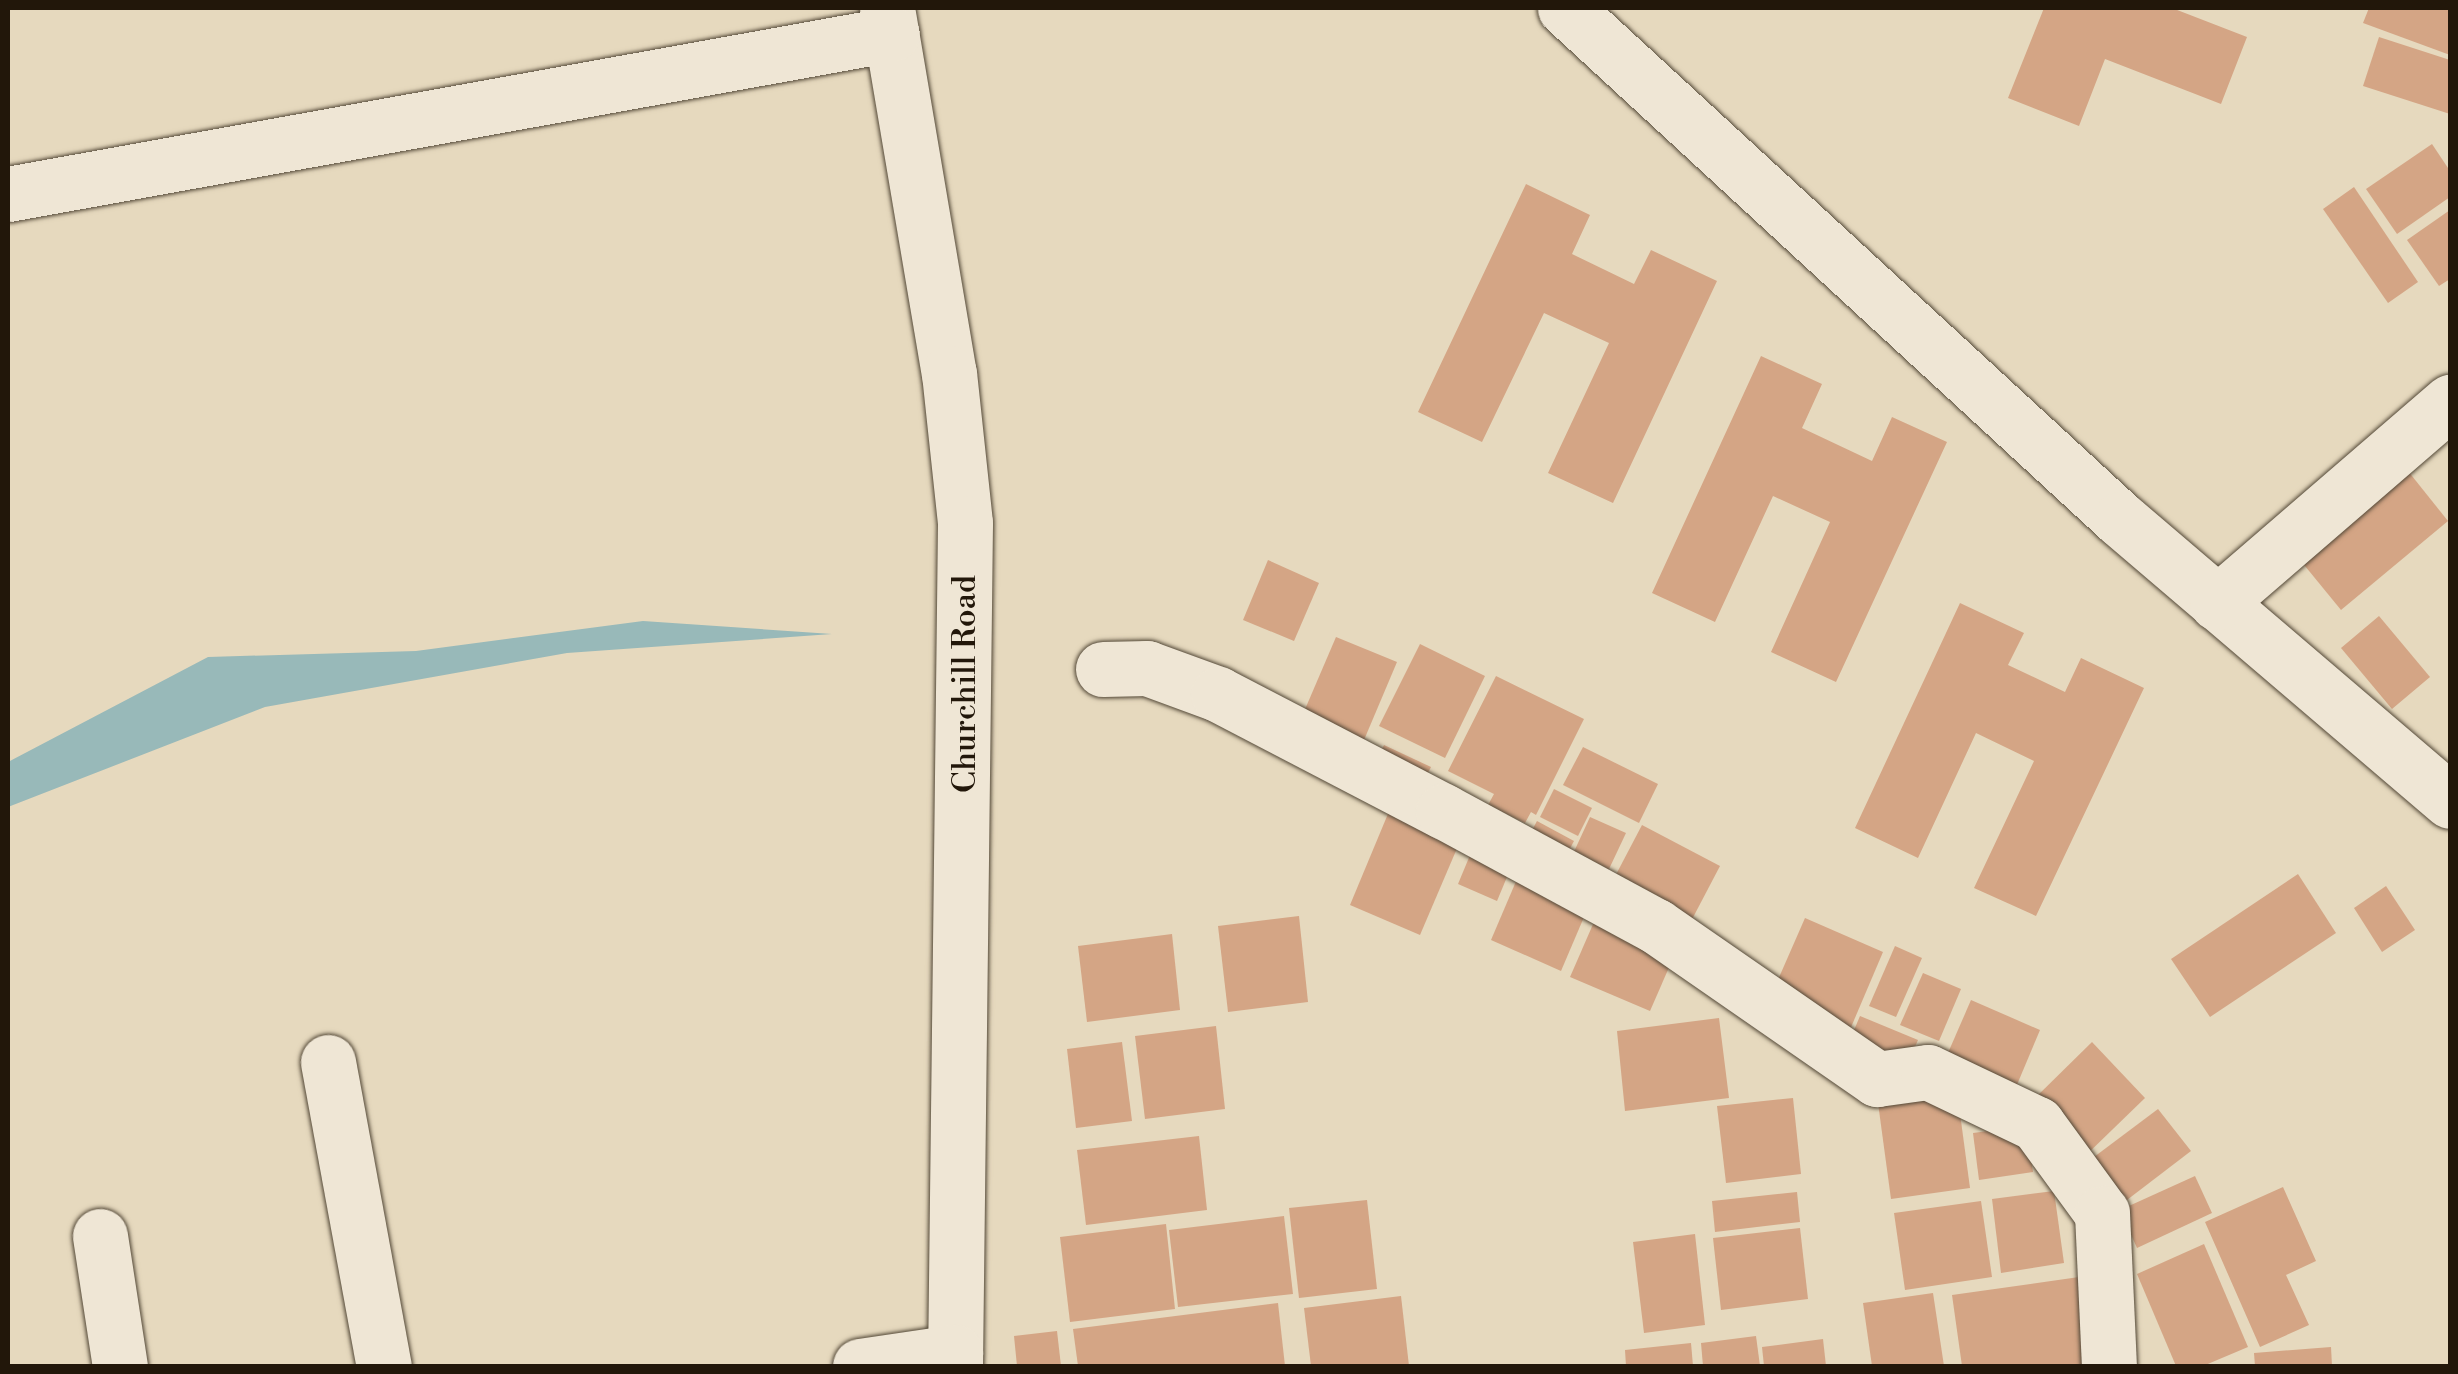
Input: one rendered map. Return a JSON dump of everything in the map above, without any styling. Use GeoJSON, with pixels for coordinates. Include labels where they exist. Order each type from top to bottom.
{"type":"FeatureCollection","features":[{"type":"Feature","properties":{"kind":"street"},"geometry":{"type":"LineString","coordinates":[[1565,8],[2217,603],[2450,801]]}},
{"type":"Feature","properties":{"kind":"street"},"geometry":{"type":"LineString","coordinates":[[8,194],[890,21]]}},
{"type":"Feature","properties":{"kind":"street","name":"Churchill Road"},"geometry":{"type":"LineString","coordinates":[[890,21],[949,373],[965,523],[955,1359]]}},
{"type":"Feature","properties":{"kind":"street"},"geometry":{"type":"LineString","coordinates":[[2217,603],[2450,402]]}},
{"type":"Feature","properties":{"kind":"street"},"geometry":{"type":"LineString","coordinates":[[1102,669],[1147,668],[1218,694],[1443,811],[1656,926],[1878,1079],[1928,1072],[2037,1124],[2102,1213],[2109,1366]]}},
{"type":"Feature","properties":{"kind":"street"},"geometry":{"type":"LineString","coordinates":[[328,1062],[384,1366]]}},
{"type":"Feature","properties":{"kind":"street"},"geometry":{"type":"LineString","coordinates":[[100,1236],[120,1366]]}},
{"type":"Feature","properties":{"kind":"street"},"geometry":{"type":"LineString","coordinates":[[860,1366],[955,1359]]}},
{"type":"Feature","properties":{"kind":"water"},"geometry":{"type":"Polygon","coordinates":[[[643,621],[832,634],[567,653],[265,707],[8,807],[8,762],[208,657],[416,651],[643,621]]]}},
{"type":"Feature","properties":{"kind":"building"},"geometry":{"type":"Polygon","coordinates":[[[2044,8],[2172,8],[2247,37],[2221,104],[2105,59],[2079,126],[2008,98],[2044,8]]]}},
{"type":"Feature","properties":{"kind":"building"},"geometry":{"type":"Polygon","coordinates":[[[2369,8],[2450,8],[2450,55],[2363,23],[2369,8]]]}},
{"type":"Feature","properties":{"kind":"building"},"geometry":{"type":"Polygon","coordinates":[[[2379,37],[2450,60],[2450,114],[2363,86],[2379,37]]]}},
{"type":"Feature","properties":{"kind":"building"},"geometry":{"type":"Polygon","coordinates":[[[2432,144],[2450,171],[2450,197],[2397,234],[2366,189],[2432,144]]]}},
{"type":"Feature","properties":{"kind":"building"},"geometry":{"type":"Polygon","coordinates":[[[1526,184],[1590,215],[1572,254],[1634,284],[1651,250],[1717,281],[1613,503],[1548,473],[1609,343],[1544,313],[1482,442],[1418,412],[1526,184]]]}},
{"type":"Feature","properties":{"kind":"building"},"geometry":{"type":"Polygon","coordinates":[[[2354,187],[2418,282],[2388,303],[2323,209],[2354,187]]]}},
{"type":"Feature","properties":{"kind":"building"},"geometry":{"type":"Polygon","coordinates":[[[2450,210],[2450,279],[2439,286],[2407,240],[2450,210]]]}},
{"type":"Feature","properties":{"kind":"building"},"geometry":{"type":"Polygon","coordinates":[[[1761,356],[1822,384],[1802,428],[1872,461],[1892,417],[1947,442],[1836,682],[1771,652],[1830,522],[1773,496],[1715,622],[1652,593],[1761,356]]]}},
{"type":"Feature","properties":{"kind":"building"},"geometry":{"type":"Polygon","coordinates":[[[2404,466],[2448,521],[2341,610],[2296,555],[2404,466]]]}},
{"type":"Feature","properties":{"kind":"building"},"geometry":{"type":"Polygon","coordinates":[[[1268,560],[1319,583],[1294,641],[1243,620],[1268,560]]]}},
{"type":"Feature","properties":{"kind":"building"},"geometry":{"type":"Polygon","coordinates":[[[1960,603],[2024,633],[2008,665],[2065,692],[2081,658],[2144,688],[2036,916],[1974,888],[2034,761],[1976,733],[1918,858],[1855,828],[1960,603]]]}},
{"type":"Feature","properties":{"kind":"building"},"geometry":{"type":"Polygon","coordinates":[[[2379,616],[2430,677],[2392,709],[2341,648],[2379,616]]]}},
{"type":"Feature","properties":{"kind":"building"},"geometry":{"type":"Polygon","coordinates":[[[1336,637],[1397,662],[1364,740],[1303,714],[1336,637]]]}},
{"type":"Feature","properties":{"kind":"building"},"geometry":{"type":"Polygon","coordinates":[[[1420,644],[1485,676],[1445,758],[1379,726],[1420,644]]]}},
{"type":"Feature","properties":{"kind":"building"},"geometry":{"type":"Polygon","coordinates":[[[1496,676],[1584,719],[1536,815],[1531,812],[1525,823],[1488,805],[1494,794],[1448,771],[1496,676]]]}},
{"type":"Feature","properties":{"kind":"building"},"geometry":{"type":"Polygon","coordinates":[[[1384,745],[1431,767],[1420,788],[1374,766],[1384,745]]]}},
{"type":"Feature","properties":{"kind":"building"},"geometry":{"type":"Polygon","coordinates":[[[1583,747],[1658,784],[1639,823],[1563,785],[1583,747]]]}},
{"type":"Feature","properties":{"kind":"building"},"geometry":{"type":"Polygon","coordinates":[[[1554,789],[1592,808],[1578,836],[1540,817],[1554,789]]]}},
{"type":"Feature","properties":{"kind":"building"},"geometry":{"type":"Polygon","coordinates":[[[1390,809],[1461,839],[1420,935],[1350,905],[1390,809]]]}},
{"type":"Feature","properties":{"kind":"building"},"geometry":{"type":"Polygon","coordinates":[[[1590,817],[1626,833],[1601,886],[1566,869],[1590,817]]]}},
{"type":"Feature","properties":{"kind":"building"},"geometry":{"type":"Polygon","coordinates":[[[1537,821],[1574,841],[1560,867],[1523,847],[1537,821]]]}},
{"type":"Feature","properties":{"kind":"building"},"geometry":{"type":"Polygon","coordinates":[[[1642,825],[1720,866],[1688,927],[1610,886],[1642,825]]]}},
{"type":"Feature","properties":{"kind":"building"},"geometry":{"type":"Polygon","coordinates":[[[1473,848],[1512,865],[1497,901],[1458,884],[1473,848]]]}},
{"type":"Feature","properties":{"kind":"building"},"geometry":{"type":"Polygon","coordinates":[[[1520,872],[1590,903],[1561,971],[1491,940],[1520,872]]]}},
{"type":"Feature","properties":{"kind":"building"},"geometry":{"type":"Polygon","coordinates":[[[2298,874],[2336,933],[2210,1017],[2171,959],[2298,874]]]}},
{"type":"Feature","properties":{"kind":"building"},"geometry":{"type":"Polygon","coordinates":[[[2386,886],[2415,930],[2382,952],[2354,908],[2386,886]]]}},
{"type":"Feature","properties":{"kind":"building"},"geometry":{"type":"Polygon","coordinates":[[[1299,916],[1308,1002],[1228,1012],[1218,926],[1299,916]]]}},
{"type":"Feature","properties":{"kind":"building"},"geometry":{"type":"Polygon","coordinates":[[[1805,918],[1883,952],[1849,1032],[1770,998],[1805,918]]]}},
{"type":"Feature","properties":{"kind":"building"},"geometry":{"type":"Polygon","coordinates":[[[1594,922],[1674,956],[1650,1011],[1570,977],[1594,922]]]}},
{"type":"Feature","properties":{"kind":"building"},"geometry":{"type":"Polygon","coordinates":[[[1172,934],[1180,1010],[1087,1022],[1078,946],[1172,934]]]}},
{"type":"Feature","properties":{"kind":"building"},"geometry":{"type":"Polygon","coordinates":[[[1895,946],[1922,958],[1896,1017],[1869,1006],[1895,946]]]}},
{"type":"Feature","properties":{"kind":"building"},"geometry":{"type":"Polygon","coordinates":[[[1923,973],[1961,989],[1939,1041],[1900,1025],[1923,973]]]}},
{"type":"Feature","properties":{"kind":"building"},"geometry":{"type":"Polygon","coordinates":[[[1971,1000],[2040,1030],[2011,1099],[1941,1069],[1971,1000]]]}},
{"type":"Feature","properties":{"kind":"building"},"geometry":{"type":"Polygon","coordinates":[[[1860,1016],[1918,1040],[1906,1067],[1849,1042],[1860,1016]]]}},
{"type":"Feature","properties":{"kind":"building"},"geometry":{"type":"Polygon","coordinates":[[[1719,1018],[1729,1098],[1625,1111],[1617,1031],[1719,1018]]]}},
{"type":"Feature","properties":{"kind":"building"},"geometry":{"type":"Polygon","coordinates":[[[1216,1026],[1225,1109],[1145,1119],[1135,1036],[1216,1026]]]}},
{"type":"Feature","properties":{"kind":"building"},"geometry":{"type":"Polygon","coordinates":[[[1122,1042],[1132,1121],[1076,1128],[1067,1049],[1122,1042]]]}},
{"type":"Feature","properties":{"kind":"building"},"geometry":{"type":"Polygon","coordinates":[[[2092,1042],[2145,1098],[2081,1160],[2028,1105],[2092,1042]]]}},
{"type":"Feature","properties":{"kind":"building"},"geometry":{"type":"Polygon","coordinates":[[[1957,1091],[1970,1188],[1891,1199],[1878,1103],[1957,1091]]]}},
{"type":"Feature","properties":{"kind":"building"},"geometry":{"type":"Polygon","coordinates":[[[1793,1098],[1801,1174],[1726,1183],[1717,1106],[1793,1098]]]}},
{"type":"Feature","properties":{"kind":"building"},"geometry":{"type":"Polygon","coordinates":[[[2158,1109],[2191,1151],[2123,1203],[2090,1160],[2158,1109]]]}},
{"type":"Feature","properties":{"kind":"building"},"geometry":{"type":"Polygon","coordinates":[[[2026,1126],[2033,1172],[1979,1180],[1973,1133],[2026,1126]]]}},
{"type":"Feature","properties":{"kind":"building"},"geometry":{"type":"Polygon","coordinates":[[[1199,1136],[1207,1210],[1086,1225],[1077,1150],[1199,1136]]]}},
{"type":"Feature","properties":{"kind":"building"},"geometry":{"type":"Polygon","coordinates":[[[2195,1176],[2212,1213],[2137,1248],[2120,1210],[2195,1176]]]}},
{"type":"Feature","properties":{"kind":"building"},"geometry":{"type":"Polygon","coordinates":[[[2283,1187],[2316,1261],[2286,1275],[2309,1325],[2260,1347],[2205,1222],[2283,1187]]]}},
{"type":"Feature","properties":{"kind":"building"},"geometry":{"type":"Polygon","coordinates":[[[2054,1191],[2064,1263],[2001,1273],[1992,1199],[2054,1191]]]}},
{"type":"Feature","properties":{"kind":"building"},"geometry":{"type":"Polygon","coordinates":[[[1797,1192],[1800,1222],[1715,1232],[1712,1201],[1797,1192]]]}},
{"type":"Feature","properties":{"kind":"building"},"geometry":{"type":"Polygon","coordinates":[[[1367,1200],[1377,1289],[1299,1298],[1289,1208],[1367,1200]]]}},
{"type":"Feature","properties":{"kind":"building"},"geometry":{"type":"Polygon","coordinates":[[[1981,1201],[1992,1277],[1905,1290],[1894,1213],[1981,1201]]]}},
{"type":"Feature","properties":{"kind":"building"},"geometry":{"type":"Polygon","coordinates":[[[1284,1216],[1293,1294],[1178,1307],[1169,1230],[1284,1216]]]}},
{"type":"Feature","properties":{"kind":"building"},"geometry":{"type":"Polygon","coordinates":[[[1166,1224],[1175,1309],[1070,1322],[1060,1237],[1166,1224]]]}},
{"type":"Feature","properties":{"kind":"building"},"geometry":{"type":"Polygon","coordinates":[[[1800,1228],[1808,1299],[1721,1310],[1713,1238],[1800,1228]]]}},
{"type":"Feature","properties":{"kind":"building"},"geometry":{"type":"Polygon","coordinates":[[[1695,1234],[1705,1325],[1644,1333],[1633,1242],[1695,1234]]]}},
{"type":"Feature","properties":{"kind":"building"},"geometry":{"type":"Polygon","coordinates":[[[2204,1244],[2248,1347],[2203,1366],[2176,1366],[2137,1274],[2204,1244]]]}},
{"type":"Feature","properties":{"kind":"building"},"geometry":{"type":"Polygon","coordinates":[[[2079,1277],[2092,1366],[1962,1366],[1952,1295],[2079,1277]]]}},
{"type":"Feature","properties":{"kind":"building"},"geometry":{"type":"Polygon","coordinates":[[[1933,1293],[1944,1366],[1872,1366],[1863,1303],[1933,1293]]]}},
{"type":"Feature","properties":{"kind":"building"},"geometry":{"type":"Polygon","coordinates":[[[1401,1296],[1409,1366],[1311,1366],[1304,1308],[1401,1296]]]}},
{"type":"Feature","properties":{"kind":"building"},"geometry":{"type":"Polygon","coordinates":[[[1278,1303],[1285,1366],[1078,1366],[1073,1329],[1278,1303]]]}},
{"type":"Feature","properties":{"kind":"building"},"geometry":{"type":"Polygon","coordinates":[[[1057,1331],[1061,1366],[1017,1366],[1014,1336],[1057,1331]]]}},
{"type":"Feature","properties":{"kind":"building"},"geometry":{"type":"Polygon","coordinates":[[[1756,1336],[1760,1366],[1703,1366],[1701,1343],[1756,1336]]]}},
{"type":"Feature","properties":{"kind":"building"},"geometry":{"type":"Polygon","coordinates":[[[1823,1339],[1826,1366],[1764,1366],[1762,1347],[1823,1339]]]}},
{"type":"Feature","properties":{"kind":"building"},"geometry":{"type":"Polygon","coordinates":[[[1691,1343],[1693,1366],[1626,1366],[1625,1350],[1691,1343]]]}},
{"type":"Feature","properties":{"kind":"building"},"geometry":{"type":"Polygon","coordinates":[[[2331,1347],[2332,1366],[2255,1366],[2254,1353],[2331,1347]]]}}]}
